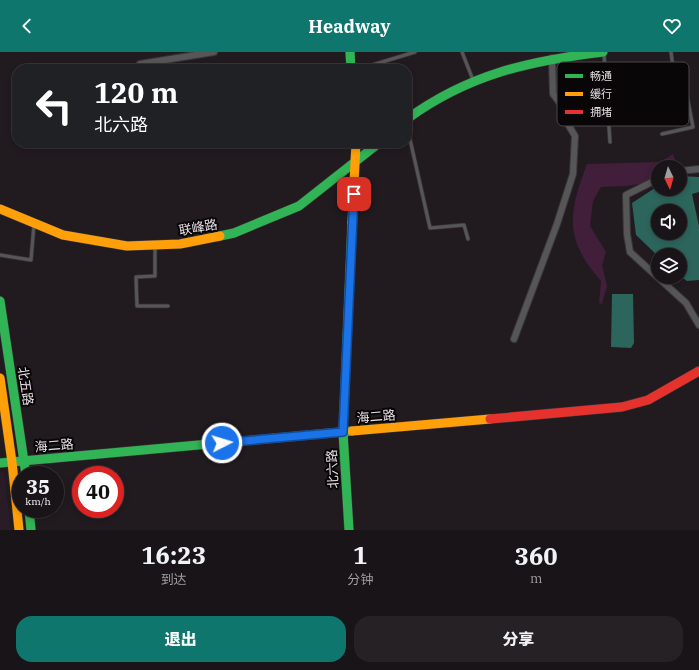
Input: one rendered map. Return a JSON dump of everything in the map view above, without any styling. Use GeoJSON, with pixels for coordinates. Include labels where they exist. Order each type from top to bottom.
{"type":"FeatureCollection","features":[{"type":"Feature","properties":{"kind":"street"},"geometry":{"type":"LineString","coordinates":[[140,64],[214,52]]}},
{"type":"Feature","properties":{"kind":"street"},"geometry":{"type":"LineString","coordinates":[[350,52],[351,64]]}},
{"type":"Feature","properties":{"kind":"street"},"geometry":{"type":"LineString","coordinates":[[412,115],[421,108],[473,80],[552,58],[604,52]]}},
{"type":"Feature","properties":{"kind":"street"},"geometry":{"type":"LineString","coordinates":[[552,58],[553,94],[557,99]]}},
{"type":"Feature","properties":{"kind":"street"},"geometry":{"type":"LineString","coordinates":[[514,339],[557,224],[573,174],[575,136],[569,126]]}},
{"type":"Feature","properties":{"kind":"street","name":"北六路"},"geometry":{"type":"LineString","coordinates":[[349,530],[343,432],[356,148]]}},
{"type":"Feature","properties":{"kind":"street","name":"联峰路"},"geometry":{"type":"LineString","coordinates":[[0,209],[63,235],[127,246],[180,244],[234,234],[299,206],[373,148]]}},
{"type":"Feature","properties":{"kind":"street"},"geometry":{"type":"LineString","coordinates":[[687,170],[699,169]]}},
{"type":"Feature","properties":{"kind":"street"},"geometry":{"type":"LineString","coordinates":[[651,182],[626,195],[630,252],[686,303],[699,325]]}},
{"type":"Feature","properties":{"kind":"street","name":"北五路"},"geometry":{"type":"LineString","coordinates":[[0,301],[25,466]]}},
{"type":"Feature","properties":{"kind":"street","name":"海二路"},"geometry":{"type":"LineString","coordinates":[[0,463],[622,407],[648,400],[699,371]]}},
{"type":"Feature","properties":{"kind":"street","name":"北五路"},"geometry":{"type":"LineString","coordinates":[[0,378],[12,462],[19,530]]}},
{"type":"Feature","properties":{"kind":"street"},"geometry":{"type":"LineString","coordinates":[[30,518],[31,530]]}},
{"type":"Feature","properties":{"kind":"lane"},"geometry":{"type":"LineString","coordinates":[[375,64],[415,52]]}},
{"type":"Feature","properties":{"kind":"lane"},"geometry":{"type":"LineString","coordinates":[[462,52],[473,80]]}},
{"type":"Feature","properties":{"kind":"lane"},"geometry":{"type":"LineString","coordinates":[[604,52],[605,62]]}},
{"type":"Feature","properties":{"kind":"lane"},"geometry":{"type":"LineString","coordinates":[[671,52],[672,62]]}},
{"type":"Feature","properties":{"kind":"lane"},"geometry":{"type":"LineString","coordinates":[[662,134],[693,127],[689,106]]}},
{"type":"Feature","properties":{"kind":"lane"},"geometry":{"type":"LineString","coordinates":[[609,126],[610,142]]}},
{"type":"Feature","properties":{"kind":"lane"},"geometry":{"type":"LineString","coordinates":[[412,148],[430,228],[464,225],[468,239]]}},
{"type":"Feature","properties":{"kind":"lane"},"geometry":{"type":"LineString","coordinates":[[0,256],[31,260],[34,224]]}},
{"type":"Feature","properties":{"kind":"lane"},"geometry":{"type":"LineString","coordinates":[[156,245],[156,276],[136,277],[137,306],[168,306]]}},
{"type":"Feature","properties":{"kind":"shaded area"},"geometry":{"type":"Polygon","coordinates":[[[673,154],[676,160],[663,160],[673,154]]]}},
{"type":"Feature","properties":{"kind":"shaded area"},"geometry":{"type":"Polygon","coordinates":[[[651,162],[651,180],[631,185],[601,187],[593,201],[590,226],[606,252],[602,265],[607,286],[602,304],[599,303],[601,281],[589,266],[581,252],[575,239],[573,226],[573,212],[576,197],[587,164],[651,162]]]}},
{"type":"Feature","properties":{"kind":"shaded area"},"geometry":{"type":"Polygon","coordinates":[[[687,176],[699,177],[699,192],[692,194],[699,226],[699,280],[687,281],[687,248],[651,248],[651,249],[636,235],[632,203],[651,191],[651,196],[687,196],[687,176]]]}},
{"type":"Feature","properties":{"kind":"shaded area"},"geometry":{"type":"Polygon","coordinates":[[[612,294],[633,294],[634,343],[631,348],[611,347],[612,294]]]}},
{"type":"Feature","properties":{"kind":"shaded area"},"geometry":{"type":"Polygon","coordinates":[[[4,472],[11,530],[0,530],[0,473],[4,472]]]}},
{"type":"Feature","properties":{"kind":"traffic: fast"},"geometry":{"type":"LineString","coordinates":[[350,52],[351,64]]}},
{"type":"Feature","properties":{"kind":"traffic: fast"},"geometry":{"type":"LineString","coordinates":[[412,116],[453,91],[477,80],[500,72],[550,60],[603,52]]}},
{"type":"Feature","properties":{"kind":"traffic: fast"},"geometry":{"type":"LineString","coordinates":[[220,236],[234,233],[299,206],[373,148]]}},
{"type":"Feature","properties":{"kind":"traffic: fast"},"geometry":{"type":"LineString","coordinates":[[349,530],[343,432],[352,223]]}},
{"type":"Feature","properties":{"kind":"traffic: fast"},"geometry":{"type":"LineString","coordinates":[[0,301],[25,466]]}},
{"type":"Feature","properties":{"kind":"traffic: fast"},"geometry":{"type":"LineString","coordinates":[[0,463],[352,431]]}},
{"type":"Feature","properties":{"kind":"traffic: fast"},"geometry":{"type":"LineString","coordinates":[[30,518],[31,530]]}},
{"type":"Feature","properties":{"kind":"traffic: slow"},"geometry":{"type":"LineString","coordinates":[[352,223],[356,148]]}},
{"type":"Feature","properties":{"kind":"traffic: slow"},"geometry":{"type":"LineString","coordinates":[[0,209],[63,235],[127,246],[180,244],[220,236]]}},
{"type":"Feature","properties":{"kind":"traffic: slow"},"geometry":{"type":"LineString","coordinates":[[0,378],[12,462],[19,530]]}},
{"type":"Feature","properties":{"kind":"traffic: slow"},"geometry":{"type":"LineString","coordinates":[[352,431],[490,419]]}},
{"type":"Feature","properties":{"kind":"traffic: jam"},"geometry":{"type":"LineString","coordinates":[[490,419],[622,407],[648,400],[699,371]]}},
{"type":"Feature","properties":{"kind":"route"},"geometry":{"type":"LineString","coordinates":[[222,443],[343,432],[354,194]]}}]}
